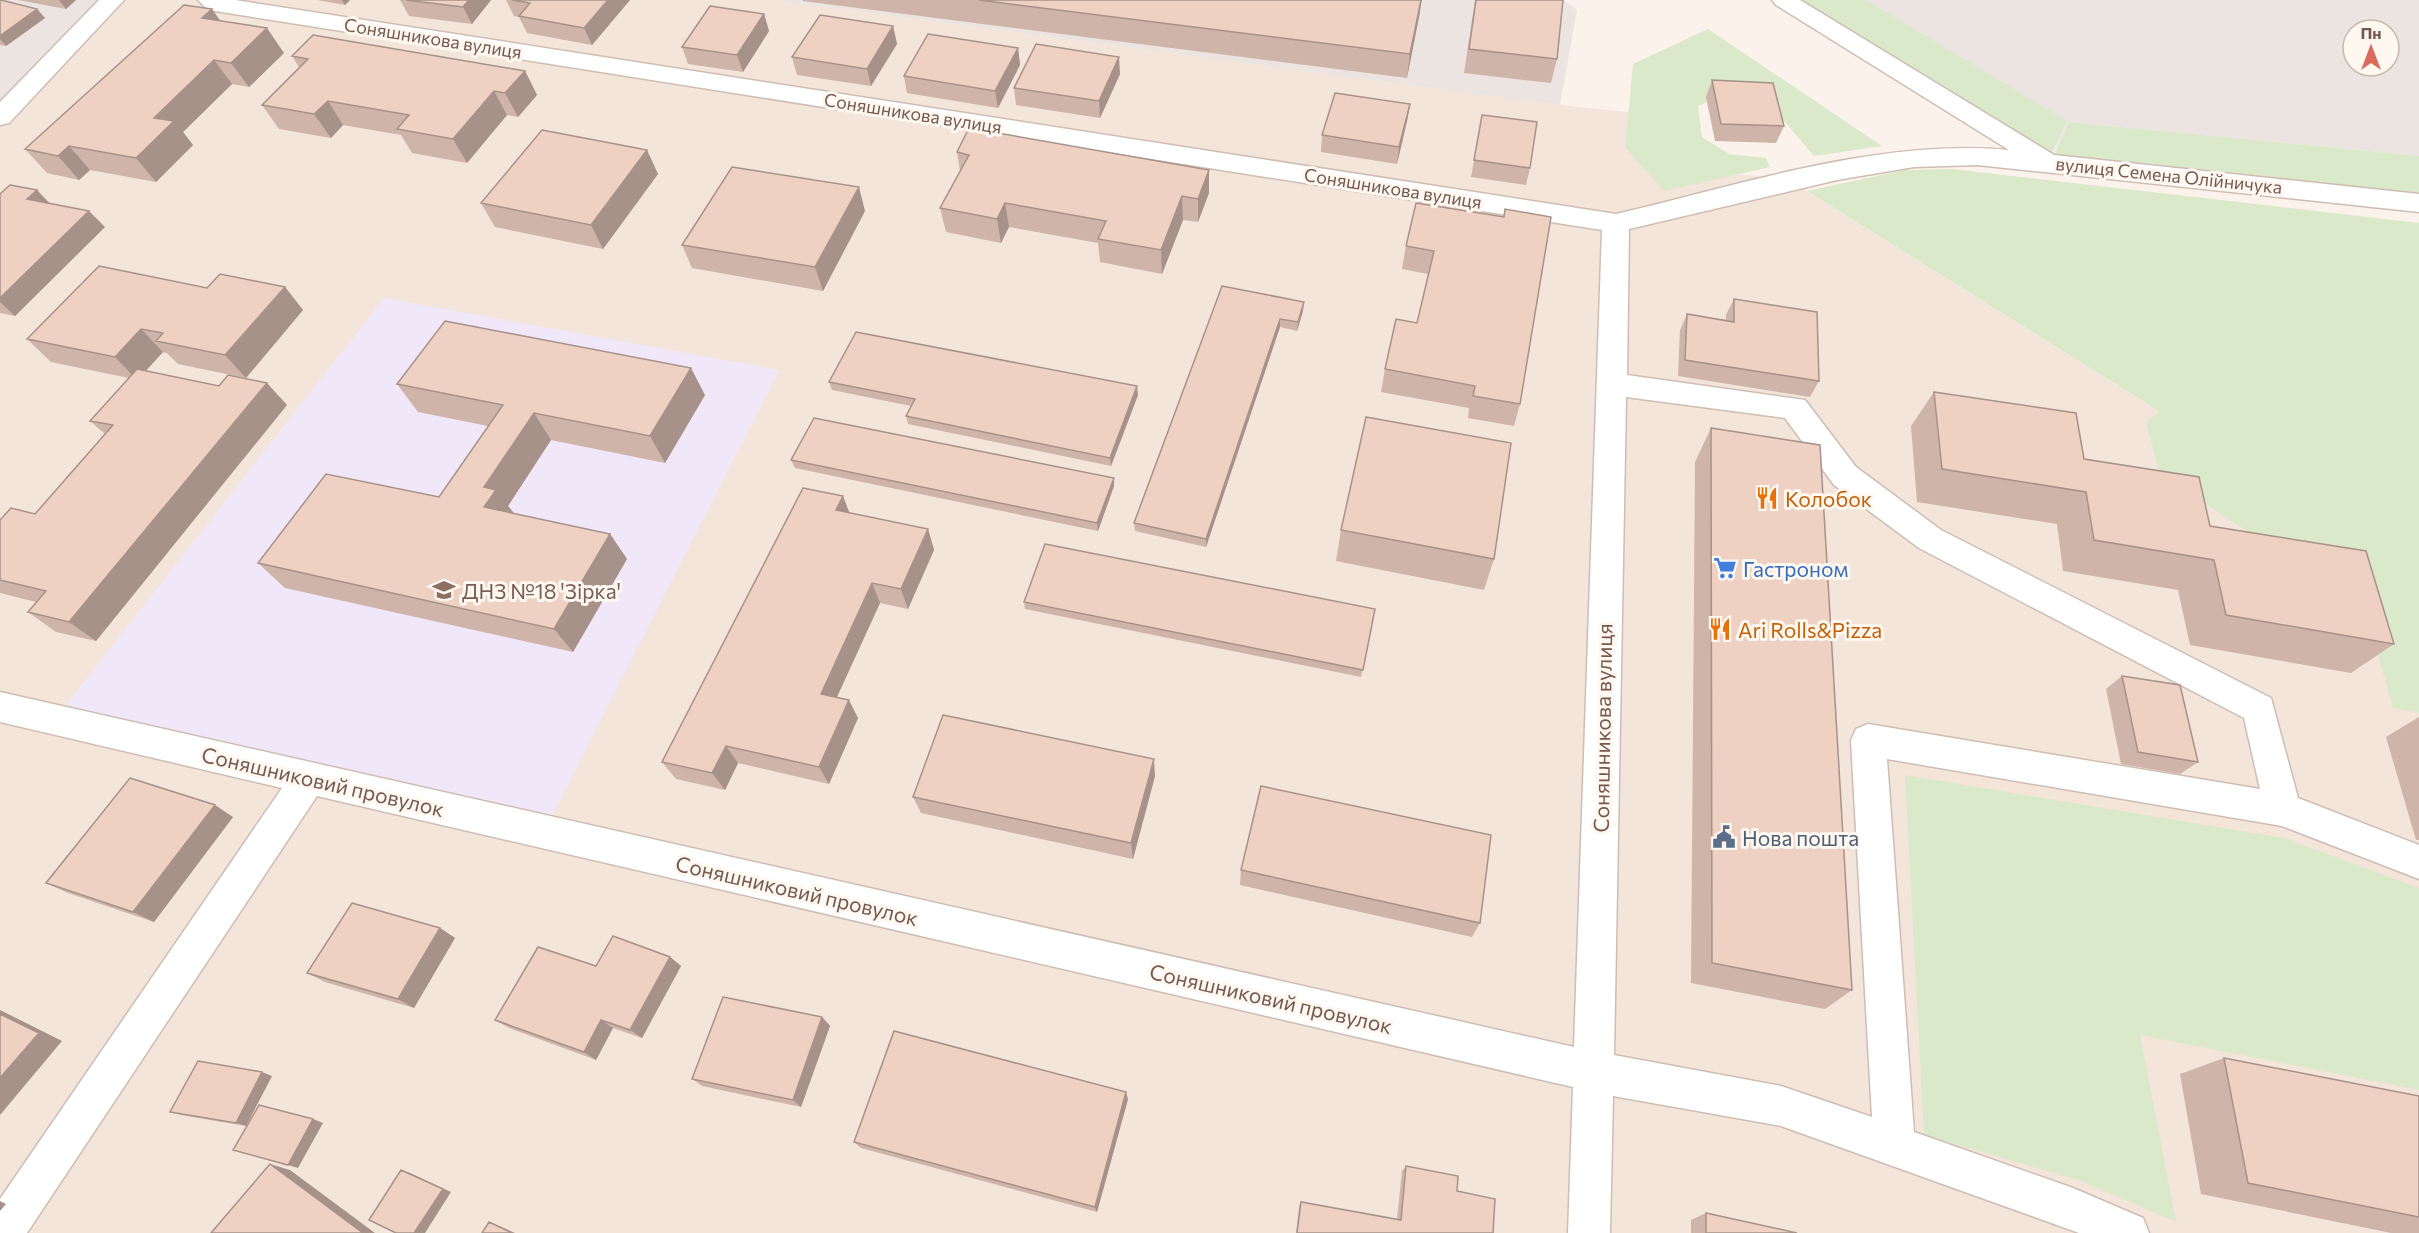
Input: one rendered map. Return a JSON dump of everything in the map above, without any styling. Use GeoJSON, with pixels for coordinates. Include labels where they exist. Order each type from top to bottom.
{"type":"FeatureCollection","features":[{"type":"Feature","properties":{"kind":"street"},"geometry":{"type":"LineString","coordinates":[[0,117],[112,0]]}},
{"type":"Feature","properties":{"kind":"street","name":"Соняшникова вулиця"},"geometry":{"type":"LineString","coordinates":[[210,0],[227,6],[1616,223],[1837,171],[1914,158],[1977,156],[2048,163]]}},
{"type":"Feature","properties":{"kind":"street","name":"вулиця Семена Олійничука"},"geometry":{"type":"LineString","coordinates":[[1784,0],[2048,163],[2419,203]]}},
{"type":"Feature","properties":{"kind":"street","name":"Соняшникова вулиця"},"geometry":{"type":"LineString","coordinates":[[1589,1233],[1616,223]]}},
{"type":"Feature","properties":{"kind":"street"},"geometry":{"type":"LineString","coordinates":[[1611,384],[1794,408],[1845,476],[1930,539],[2259,709],[2283,808]]}},
{"type":"Feature","properties":{"kind":"street","name":"Соняшниковий провулок"},"geometry":{"type":"LineString","coordinates":[[0,707],[1594,1072],[1781,1106],[2073,1209],[2128,1233]]}},
{"type":"Feature","properties":{"kind":"street"},"geometry":{"type":"LineString","coordinates":[[1894,1147],[1868,740],[2283,808],[2419,862]]}},
{"type":"Feature","properties":{"kind":"street"},"geometry":{"type":"LineString","coordinates":[[2,1233],[309,778]]}},
{"type":"Feature","properties":{"kind":"shaded area"},"geometry":{"type":"Polygon","coordinates":[[[0,0],[112,0],[0,117],[0,0]]]}},
{"type":"Feature","properties":{"kind":"shaded area"},"geometry":{"type":"Polygon","coordinates":[[[112,0],[774,0],[1560,105],[1675,117],[1673,168],[1787,179],[2419,574],[2419,1233],[0,1233],[0,117],[112,0]]]}},
{"type":"Feature","properties":{"kind":"shaded area"},"geometry":{"type":"Polygon","coordinates":[[[774,0],[1563,0],[1577,10],[1560,105],[774,0]]]}},
{"type":"Feature","properties":{"kind":"shaded area"},"geometry":{"type":"Polygon","coordinates":[[[1784,0],[2419,0],[2419,156],[2069,122],[2048,163],[1784,0]]]}},
{"type":"Feature","properties":{"kind":"shaded area"},"geometry":{"type":"Polygon","coordinates":[[[384,298],[779,370],[544,832],[55,719],[384,298]]]}},
{"type":"Feature","properties":{"kind":"green space"},"geometry":{"type":"Polygon","coordinates":[[[1786,0],[1866,0],[2067,121],[2047,160],[1786,0]]]}},
{"type":"Feature","properties":{"kind":"green space"},"geometry":{"type":"Polygon","coordinates":[[[1708,29],[1882,146],[1814,156],[1764,97],[1725,94],[1698,106],[1702,137],[1729,154],[1766,158],[1770,167],[1664,191],[1625,147],[1633,64],[1708,29]]]}},
{"type":"Feature","properties":{"kind":"green space"},"geometry":{"type":"Polygon","coordinates":[[[2069,122],[2419,156],[2419,199],[2051,160],[2069,122]]]}},
{"type":"Feature","properties":{"kind":"green space"},"geometry":{"type":"Polygon","coordinates":[[[1952,169],[2419,223],[2419,713],[2393,708],[2358,582],[2256,537],[2160,474],[2146,422],[2160,412],[1807,191],[1905,170],[1952,169]]]}},
{"type":"Feature","properties":{"kind":"green space"},"geometry":{"type":"Polygon","coordinates":[[[1905,775],[2284,838],[2419,888],[2419,1090],[2140,1035],[2176,1222],[2081,1181],[1924,1135],[1905,775]]]}},
{"type":"Feature","properties":{"kind":"building"},"geometry":{"type":"Polygon","coordinates":[[[1,0],[37,9],[0,36],[1,0]]]}},
{"type":"Feature","properties":{"kind":"building"},"geometry":{"type":"Polygon","coordinates":[[[406,0],[469,0],[463,7],[406,0]]]}},
{"type":"Feature","properties":{"kind":"building"},"geometry":{"type":"Polygon","coordinates":[[[512,0],[608,0],[584,28],[519,16],[530,3],[512,0]]]}},
{"type":"Feature","properties":{"kind":"building"},"geometry":{"type":"Polygon","coordinates":[[[979,0],[1421,0],[1410,54],[979,0]]]}},
{"type":"Feature","properties":{"kind":"building"},"geometry":{"type":"Polygon","coordinates":[[[1476,0],[1563,0],[1557,59],[1469,49],[1476,0]]]}},
{"type":"Feature","properties":{"kind":"building"},"geometry":{"type":"Polygon","coordinates":[[[184,5],[212,9],[202,18],[267,28],[231,63],[214,60],[154,118],[174,121],[136,158],[69,146],[58,156],[25,149],[184,5]]]}},
{"type":"Feature","properties":{"kind":"building"},"geometry":{"type":"Polygon","coordinates":[[[710,6],[764,14],[737,55],[682,47],[710,6]]]}},
{"type":"Feature","properties":{"kind":"building"},"geometry":{"type":"Polygon","coordinates":[[[820,15],[893,26],[867,69],[792,57],[820,15]]]}},
{"type":"Feature","properties":{"kind":"building"},"geometry":{"type":"Polygon","coordinates":[[[928,34],[1018,48],[995,91],[904,76],[928,34]]]}},
{"type":"Feature","properties":{"kind":"building"},"geometry":{"type":"Polygon","coordinates":[[[313,35],[525,71],[505,93],[494,91],[453,139],[397,129],[409,115],[328,101],[314,114],[262,105],[308,59],[292,56],[313,35]]]}},
{"type":"Feature","properties":{"kind":"building"},"geometry":{"type":"Polygon","coordinates":[[[1036,44],[1119,57],[1099,101],[1014,88],[1036,44]]]}},
{"type":"Feature","properties":{"kind":"building"},"geometry":{"type":"Polygon","coordinates":[[[1712,80],[1773,83],[1784,126],[1721,124],[1712,80]]]}},
{"type":"Feature","properties":{"kind":"building"},"geometry":{"type":"Polygon","coordinates":[[[1335,93],[1410,104],[1399,147],[1322,135],[1335,93]]]}},
{"type":"Feature","properties":{"kind":"building"},"geometry":{"type":"Polygon","coordinates":[[[1482,115],[1537,122],[1530,168],[1474,160],[1482,115]]]}},
{"type":"Feature","properties":{"kind":"building"},"geometry":{"type":"Polygon","coordinates":[[[969,128],[1209,170],[1198,199],[1182,196],[1161,250],[1098,239],[1106,221],[1005,203],[997,219],[940,208],[969,155],[957,152],[969,128]]]}},
{"type":"Feature","properties":{"kind":"building"},"geometry":{"type":"Polygon","coordinates":[[[542,130],[647,150],[591,225],[481,203],[542,130]]]}},
{"type":"Feature","properties":{"kind":"building"},"geometry":{"type":"Polygon","coordinates":[[[732,167],[859,187],[815,267],[682,245],[732,167]]]}},
{"type":"Feature","properties":{"kind":"building"},"geometry":{"type":"Polygon","coordinates":[[[10,185],[37,190],[27,199],[89,211],[0,298],[0,194],[10,185]]]}},
{"type":"Feature","properties":{"kind":"building"},"geometry":{"type":"Polygon","coordinates":[[[1416,203],[1504,217],[1505,209],[1551,217],[1520,404],[1473,396],[1475,386],[1385,369],[1396,319],[1417,323],[1434,251],[1406,246],[1416,203]]]}},
{"type":"Feature","properties":{"kind":"building"},"geometry":{"type":"Polygon","coordinates":[[[99,266],[207,288],[220,274],[285,287],[225,355],[156,341],[163,333],[141,329],[115,357],[27,339],[99,266]]]}},
{"type":"Feature","properties":{"kind":"building"},"geometry":{"type":"Polygon","coordinates":[[[1222,286],[1304,302],[1298,322],[1280,319],[1206,539],[1134,523],[1222,286]]]}},
{"type":"Feature","properties":{"kind":"building"},"geometry":{"type":"Polygon","coordinates":[[[1734,299],[1817,312],[1819,381],[1685,360],[1687,314],[1734,322],[1734,299]]]}},
{"type":"Feature","properties":{"kind":"building"},"geometry":{"type":"Polygon","coordinates":[[[445,321],[691,368],[650,436],[534,413],[484,487],[496,490],[484,507],[610,534],[554,629],[258,563],[326,474],[439,497],[503,405],[397,384],[445,321]]]}},
{"type":"Feature","properties":{"kind":"building"},"geometry":{"type":"Polygon","coordinates":[[[856,332],[1137,386],[1110,458],[906,416],[915,399],[829,382],[856,332]]]}},
{"type":"Feature","properties":{"kind":"building"},"geometry":{"type":"Polygon","coordinates":[[[137,369],[219,386],[228,375],[267,383],[69,622],[28,612],[46,591],[0,580],[0,520],[11,508],[35,514],[113,425],[90,421],[137,369]]]}},
{"type":"Feature","properties":{"kind":"building"},"geometry":{"type":"Polygon","coordinates":[[[1934,392],[2076,413],[2084,459],[2199,477],[2210,526],[2366,551],[2394,644],[2226,615],[2214,560],[2094,540],[2086,492],[1942,469],[1934,392]]]}},
{"type":"Feature","properties":{"kind":"building"},"geometry":{"type":"Polygon","coordinates":[[[1366,417],[1511,443],[1494,559],[1341,530],[1366,417]]]}},
{"type":"Feature","properties":{"kind":"building"},"geometry":{"type":"Polygon","coordinates":[[[814,418],[1114,478],[1097,523],[791,460],[814,418]]]}},
{"type":"Feature","properties":{"kind":"building"},"geometry":{"type":"Polygon","coordinates":[[[1711,428],[1820,445],[1852,990],[1712,963],[1711,428]]]}},
{"type":"Feature","properties":{"kind":"building"},"geometry":{"type":"Polygon","coordinates":[[[803,488],[843,496],[836,510],[928,529],[901,589],[872,583],[821,694],[849,700],[819,767],[726,746],[712,773],[662,762],[803,488]]]}},
{"type":"Feature","properties":{"kind":"building"},"geometry":{"type":"Polygon","coordinates":[[[1045,544],[1375,609],[1363,670],[1024,602],[1045,544]]]}},
{"type":"Feature","properties":{"kind":"building"},"geometry":{"type":"Polygon","coordinates":[[[2122,676],[2180,685],[2198,762],[2138,752],[2122,676]]]}},
{"type":"Feature","properties":{"kind":"building"},"geometry":{"type":"Polygon","coordinates":[[[943,715],[1154,759],[1131,843],[913,797],[943,715]]]}},
{"type":"Feature","properties":{"kind":"building"},"geometry":{"type":"Polygon","coordinates":[[[130,778],[215,805],[133,912],[46,883],[130,778]]]}},
{"type":"Feature","properties":{"kind":"building"},"geometry":{"type":"Polygon","coordinates":[[[1261,786],[1491,835],[1480,923],[1241,870],[1261,786]]]}},
{"type":"Feature","properties":{"kind":"building"},"geometry":{"type":"Polygon","coordinates":[[[352,903],[440,928],[398,999],[307,973],[352,903]]]}},
{"type":"Feature","properties":{"kind":"building"},"geometry":{"type":"Polygon","coordinates":[[[613,936],[670,957],[630,1030],[601,1020],[584,1052],[495,1020],[538,947],[596,966],[613,936]]]}},
{"type":"Feature","properties":{"kind":"building"},"geometry":{"type":"Polygon","coordinates":[[[723,997],[822,1017],[793,1100],[692,1079],[723,997]]]}},
{"type":"Feature","properties":{"kind":"building"},"geometry":{"type":"Polygon","coordinates":[[[0,1014],[39,1033],[0,1078],[0,1014]]]}},
{"type":"Feature","properties":{"kind":"building"},"geometry":{"type":"Polygon","coordinates":[[[894,1031],[1126,1092],[1095,1207],[854,1142],[894,1031]]]}},
{"type":"Feature","properties":{"kind":"building"},"geometry":{"type":"Polygon","coordinates":[[[2224,1058],[2419,1096],[2419,1217],[2248,1183],[2224,1058]]]}},
{"type":"Feature","properties":{"kind":"building"},"geometry":{"type":"Polygon","coordinates":[[[198,1061],[262,1072],[236,1123],[170,1112],[198,1061]]]}},
{"type":"Feature","properties":{"kind":"building"},"geometry":{"type":"Polygon","coordinates":[[[259,1105],[313,1119],[288,1165],[233,1150],[259,1105]]]}},
{"type":"Feature","properties":{"kind":"building"},"geometry":{"type":"Polygon","coordinates":[[[270,1164],[363,1233],[211,1233],[270,1164]]]}},
{"type":"Feature","properties":{"kind":"building"},"geometry":{"type":"Polygon","coordinates":[[[1406,1166],[1458,1176],[1457,1191],[1495,1199],[1493,1233],[1297,1233],[1301,1202],[1401,1220],[1406,1166]]]}},
{"type":"Feature","properties":{"kind":"building"},"geometry":{"type":"Polygon","coordinates":[[[401,1170],[443,1189],[414,1233],[396,1233],[369,1220],[401,1170]]]}},
{"type":"Feature","properties":{"kind":"building"},"geometry":{"type":"Polygon","coordinates":[[[1706,1213],[1797,1233],[1706,1233],[1706,1213]]]}},
{"type":"Feature","properties":{"kind":"building"},"geometry":{"type":"Polygon","coordinates":[[[489,1222],[512,1233],[482,1233],[489,1222]]]}},
{"type":"Feature","properties":{"kind":"place","name":"Колобок"},"geometry":{"type":"Point","coordinates":[1767,498]}},
{"type":"Feature","properties":{"kind":"place","name":"Гастроном"},"geometry":{"type":"Point","coordinates":[1725,568]}},
{"type":"Feature","properties":{"kind":"place","name":"ДНЗ №18 'Зірка'"},"geometry":{"type":"Point","coordinates":[444,590]}},
{"type":"Feature","properties":{"kind":"place","name":"Ari Rolls&Pizza"},"geometry":{"type":"Point","coordinates":[1720,629]}},
{"type":"Feature","properties":{"kind":"place","name":"Нова пошта"},"geometry":{"type":"Point","coordinates":[1724,837]}}]}
